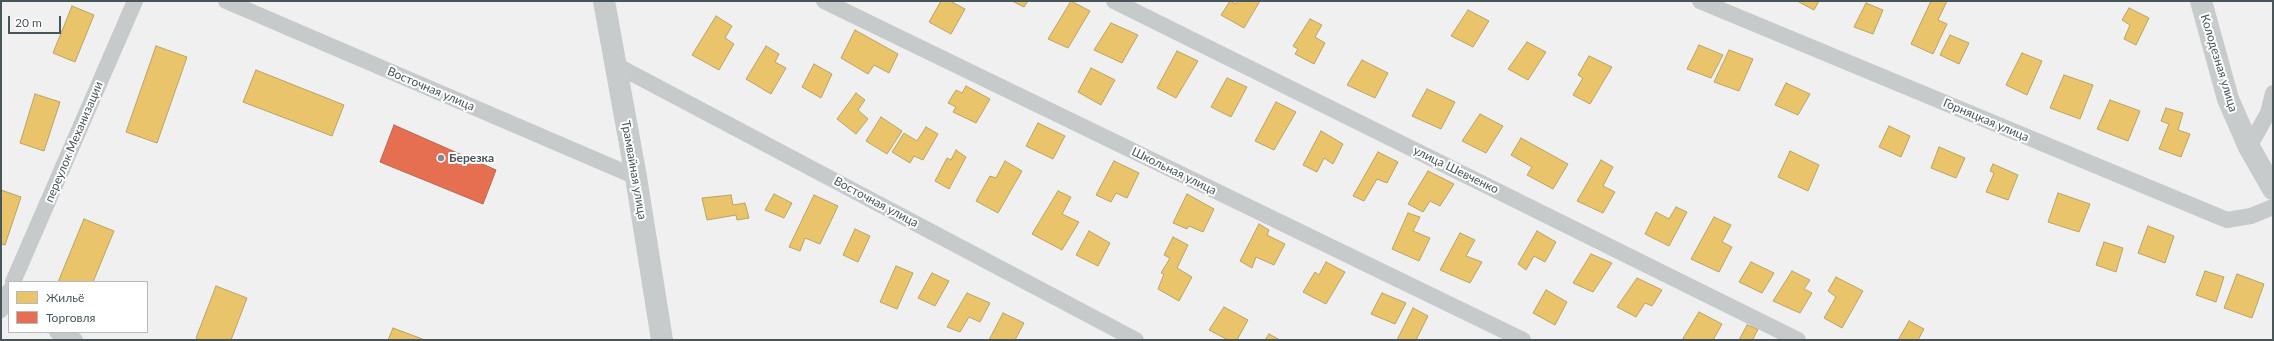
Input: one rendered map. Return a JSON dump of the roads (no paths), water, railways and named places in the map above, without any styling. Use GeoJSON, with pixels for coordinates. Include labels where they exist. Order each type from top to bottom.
{"type":"FeatureCollection","features":[{"type":"Feature","properties":{"kind":"street","name":"переулок Механизации"},"geometry":{"type":"LineString","coordinates":[[13,281],[135,1]]}},
{"type":"Feature","properties":{"kind":"street","name":"Восточная улица"},"geometry":{"type":"LineString","coordinates":[[226,1],[636,177]]}},
{"type":"Feature","properties":{"kind":"street","name":"Трамвайная улица"},"geometry":{"type":"LineString","coordinates":[[604,1],[636,177],[662,340]]}},
{"type":"Feature","properties":{"kind":"street","name":"Школьная улица"},"geometry":{"type":"LineString","coordinates":[[824,1],[1523,340]]}},
{"type":"Feature","properties":{"kind":"street","name":"улица Шевченко"},"geometry":{"type":"LineString","coordinates":[[1114,1],[1798,340]]}},
{"type":"Feature","properties":{"kind":"street","name":"Горняцкая улица"},"geometry":{"type":"LineString","coordinates":[[1700,1],[2227,220],[2251,216],[2273,207]]}},
{"type":"Feature","properties":{"kind":"street","name":"Колодезная улица"},"geometry":{"type":"LineString","coordinates":[[2201,1],[2228,99],[2249,148],[2273,189]]}},
{"type":"Feature","properties":{"kind":"street","name":"Восточная улица"},"geometry":{"type":"LineString","coordinates":[[616,65],[1136,340]]}},
{"type":"Feature","properties":{"kind":"street"},"geometry":{"type":"LineString","coordinates":[[2249,148],[2268,113],[2273,92]]}},
{"type":"Feature","properties":{"kind":"street"},"geometry":{"type":"LineString","coordinates":[[4,309],[8,295]]}},
{"type":"Feature","properties":{"kind":"street"},"geometry":{"type":"LineString","coordinates":[[58,333],[74,340]]}},
{"type":"Feature","properties":{"kind":"place","name":"Березка"},"geometry":{"type":"Point","coordinates":[441,158]}}]}
